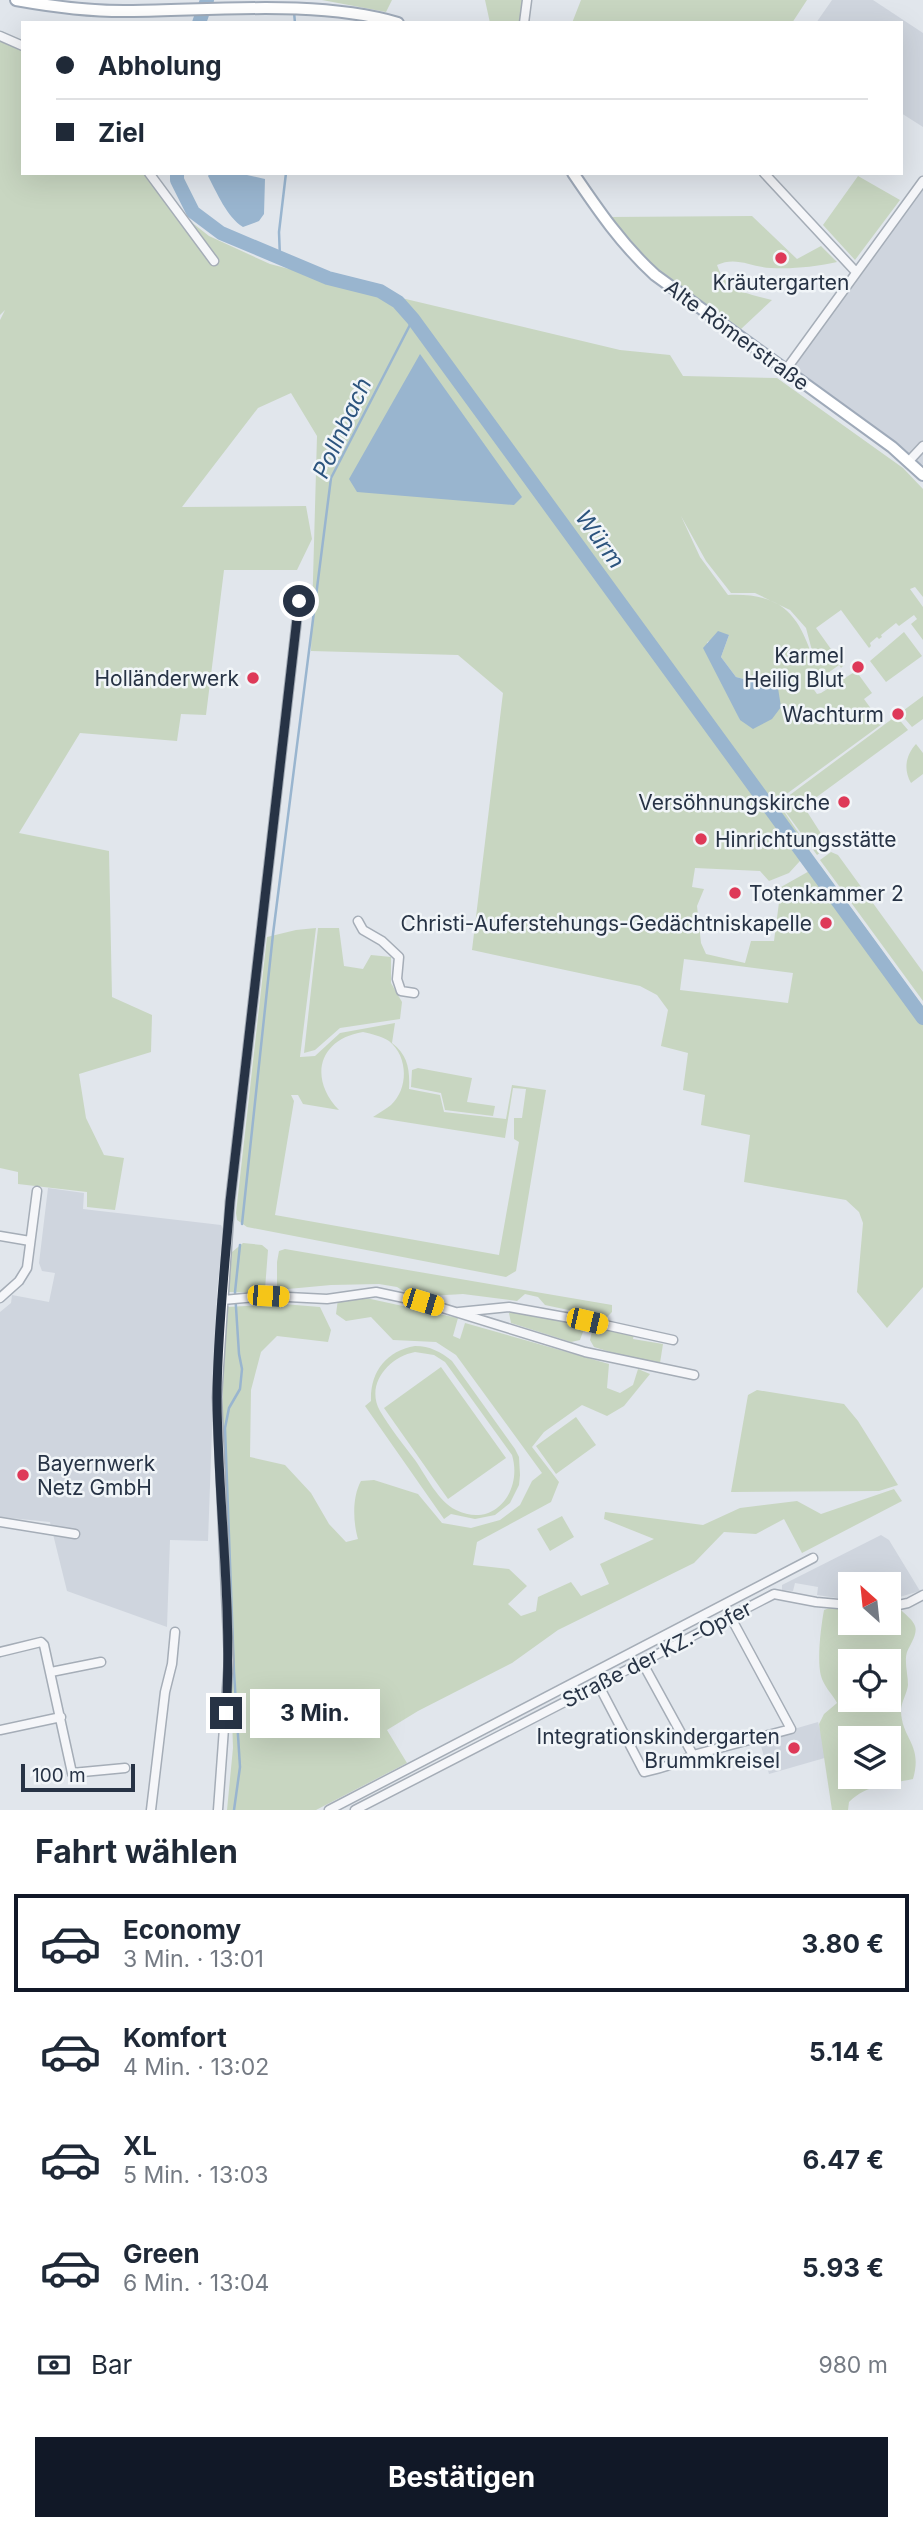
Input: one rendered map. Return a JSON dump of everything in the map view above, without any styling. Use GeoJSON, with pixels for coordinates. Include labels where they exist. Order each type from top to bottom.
{"type":"FeatureCollection","features":[{"type":"Feature","properties":{"kind":"main road"},"geometry":{"type":"LineString","coordinates":[[16,0],[67,9],[131,11],[330,4],[356,8],[392,21]]}},
{"type":"Feature","properties":{"kind":"main road","name":"Alte Römerstraße"},"geometry":{"type":"LineString","coordinates":[[574,175],[606,222],[638,259],[674,290],[909,461],[923,475]]}},
{"type":"Feature","properties":{"kind":"street"},"geometry":{"type":"LineString","coordinates":[[524,21],[527,1]]}},
{"type":"Feature","properties":{"kind":"street"},"geometry":{"type":"LineString","coordinates":[[0,36],[21,45]]}},
{"type":"Feature","properties":{"kind":"street"},"geometry":{"type":"LineString","coordinates":[[150,175],[214,261]]}},
{"type":"Feature","properties":{"kind":"street"},"geometry":{"type":"LineString","coordinates":[[766,175],[856,272]]}},
{"type":"Feature","properties":{"kind":"street"},"geometry":{"type":"LineString","coordinates":[[785,370],[923,181]]}},
{"type":"Feature","properties":{"kind":"street"},"geometry":{"type":"LineString","coordinates":[[909,461],[923,446]]}},
{"type":"Feature","properties":{"kind":"street"},"geometry":{"type":"LineString","coordinates":[[218,1810],[229,1660],[217,1397],[227,1299],[230,1202],[299,601]]}},
{"type":"Feature","properties":{"kind":"street"},"geometry":{"type":"LineString","coordinates":[[358,921],[363,930],[382,941],[400,957],[397,979],[401,991],[414,993]]}},
{"type":"Feature","properties":{"kind":"street"},"geometry":{"type":"LineString","coordinates":[[0,1298],[25,1274],[37,1191]]}},
{"type":"Feature","properties":{"kind":"street"},"geometry":{"type":"LineString","coordinates":[[0,1236],[30,1241]]}},
{"type":"Feature","properties":{"kind":"street"},"geometry":{"type":"LineString","coordinates":[[227,1299],[268,1296],[327,1298],[376,1292],[456,1312],[585,1352],[694,1375]]}},
{"type":"Feature","properties":{"kind":"street"},"geometry":{"type":"LineString","coordinates":[[456,1312],[509,1307],[673,1340]]}},
{"type":"Feature","properties":{"kind":"street"},"geometry":{"type":"LineString","coordinates":[[0,1522],[75,1534]]}},
{"type":"Feature","properties":{"kind":"street"},"geometry":{"type":"LineString","coordinates":[[329,1810],[813,1559]]}},
{"type":"Feature","properties":{"kind":"street","name":"Straße der KZ.-Opfer"},"geometry":{"type":"LineString","coordinates":[[355,1810],[774,1594],[838,1604]]}},
{"type":"Feature","properties":{"kind":"street"},"geometry":{"type":"LineString","coordinates":[[901,1604],[923,1595]]}},
{"type":"Feature","properties":{"kind":"street"},"geometry":{"type":"LineString","coordinates":[[598,1684],[644,1772],[680,1763],[694,1755],[791,1729],[730,1616]]}},
{"type":"Feature","properties":{"kind":"street"},"geometry":{"type":"LineString","coordinates":[[151,1810],[175,1633]]}},
{"type":"Feature","properties":{"kind":"street"},"geometry":{"type":"LineString","coordinates":[[0,1652],[41,1642],[47,1651],[72,1773],[125,1768]]}},
{"type":"Feature","properties":{"kind":"street"},"geometry":{"type":"LineString","coordinates":[[51,1672],[101,1662]]}},
{"type":"Feature","properties":{"kind":"street"},"geometry":{"type":"LineString","coordinates":[[642,1662],[694,1755]]}},
{"type":"Feature","properties":{"kind":"street"},"geometry":{"type":"LineString","coordinates":[[0,1730],[61,1717]]}},
{"type":"Feature","properties":{"kind":"shaded area"},"geometry":{"type":"Polygon","coordinates":[[[832,0],[873,0],[923,33],[923,127],[903,114],[903,21],[817,21],[832,0]]]}},
{"type":"Feature","properties":{"kind":"shaded area"},"geometry":{"type":"Polygon","coordinates":[[[923,180],[923,465],[790,364],[923,180]]]}},
{"type":"Feature","properties":{"kind":"shaded area"},"geometry":{"type":"Polygon","coordinates":[[[48,1188],[84,1193],[83,1209],[221,1225],[224,1231],[217,1291],[208,1541],[170,1540],[167,1627],[67,1591],[50,1522],[0,1517],[0,1312],[11,1303],[12,1295],[49,1302],[55,1273],[42,1271],[39,1263],[48,1188]]]}},
{"type":"Feature","properties":{"kind":"shaded area"},"geometry":{"type":"Polygon","coordinates":[[[881,1535],[889,1540],[920,1591],[901,1597],[901,1572],[838,1572],[838,1598],[817,1595],[818,1587],[795,1583],[793,1591],[782,1590],[782,1585],[881,1535]]]}},
{"type":"Feature","properties":{"kind":"shaded area","name":"Integrationskindergarten Brummkreisel"},"geometry":{"type":"Polygon","coordinates":[[[818,1722],[828,1757],[769,1774],[759,1739],[818,1722]]]}},
{"type":"Feature","properties":{"kind":"green space"},"geometry":{"type":"Polygon","coordinates":[[[322,0],[392,0],[386,12],[322,0]]]}},
{"type":"Feature","properties":{"kind":"green space"},"geometry":{"type":"Polygon","coordinates":[[[485,0],[527,0],[524,21],[490,21],[485,0]]]}},
{"type":"Feature","properties":{"kind":"green space"},"geometry":{"type":"Polygon","coordinates":[[[581,0],[807,0],[793,21],[573,21],[581,0]]]}},
{"type":"Feature","properties":{"kind":"green space"},"geometry":{"type":"Polygon","coordinates":[[[0,41],[21,49],[21,175],[146,175],[167,203],[209,236],[270,264],[620,350],[670,355],[683,376],[777,378],[903,468],[923,489],[923,597],[915,587],[910,589],[923,607],[923,640],[911,624],[917,619],[914,615],[899,626],[896,623],[881,635],[882,637],[877,637],[870,643],[869,648],[841,610],[816,628],[843,666],[841,668],[839,665],[828,673],[827,678],[825,675],[812,687],[817,694],[821,693],[856,671],[872,693],[864,699],[882,724],[777,801],[810,850],[789,873],[769,881],[760,871],[695,868],[692,887],[704,889],[697,906],[701,943],[706,954],[745,963],[751,941],[774,941],[781,887],[820,865],[923,1007],[923,1287],[887,1328],[857,1292],[863,1223],[859,1212],[846,1200],[744,1182],[750,1135],[701,1125],[705,1095],[683,1090],[688,1053],[661,1046],[668,1010],[657,995],[640,986],[472,950],[503,693],[458,655],[311,651],[317,436],[291,393],[258,408],[182,507],[306,506],[312,539],[297,570],[224,570],[206,715],[181,714],[177,741],[80,733],[19,833],[109,851],[112,997],[152,1015],[151,1052],[79,1074],[86,1118],[104,1155],[124,1158],[115,1210],[87,1207],[87,1192],[18,1184],[18,1172],[0,1168],[0,320],[5,310],[0,315],[0,41]],[[681,516],[700,557],[728,595],[746,595],[773,602],[755,593],[731,593],[706,561],[681,516]],[[775,603],[793,618],[801,629],[813,659],[821,657],[814,658],[806,628],[790,610],[775,603]],[[729,635],[707,642],[740,720],[778,688],[736,677],[721,657],[729,635]],[[684,959],[680,990],[788,1003],[793,973],[684,959]]]}},
{"type":"Feature","properties":{"kind":"green space"},"geometry":{"type":"Polygon","coordinates":[[[858,176],[900,200],[855,260],[823,225],[858,176]]]}},
{"type":"Feature","properties":{"kind":"green space"},"geometry":{"type":"Polygon","coordinates":[[[752,216],[797,259],[821,246],[837,262],[788,268],[737,262],[717,265],[726,281],[738,290],[772,300],[741,329],[655,267],[609,217],[752,216]]]}},
{"type":"Feature","properties":{"kind":"green space"},"geometry":{"type":"Polygon","coordinates":[[[904,632],[922,656],[886,682],[870,661],[904,632]]]}},
{"type":"Feature","properties":{"kind":"green space"},"geometry":{"type":"Polygon","coordinates":[[[923,696],[923,719],[912,727],[900,713],[923,696]]]}},
{"type":"Feature","properties":{"kind":"green space"},"geometry":{"type":"Polygon","coordinates":[[[896,716],[908,730],[814,799],[806,810],[829,846],[817,855],[779,803],[896,716]]]}},
{"type":"Feature","properties":{"kind":"green space"},"geometry":{"type":"Polygon","coordinates":[[[916,744],[923,753],[923,774],[911,783],[907,762],[916,744]]]}},
{"type":"Feature","properties":{"kind":"green space"},"geometry":{"type":"Polygon","coordinates":[[[831,852],[838,855],[923,972],[923,1001],[820,860],[831,852]]]}},
{"type":"Feature","properties":{"kind":"green space"},"geometry":{"type":"Polygon","coordinates":[[[316,928],[300,1057],[315,1056],[340,1033],[395,1023],[392,1043],[402,1053],[407,1063],[409,1089],[440,1095],[444,1112],[506,1119],[512,1085],[546,1090],[516,1271],[506,1277],[247,1227],[237,1220],[267,937],[316,928]],[[363,1032],[336,1043],[323,1062],[323,1085],[339,1110],[303,1104],[298,1095],[291,1095],[294,1101],[275,1215],[499,1255],[519,1142],[514,1139],[514,1118],[522,1118],[526,1089],[513,1088],[505,1138],[373,1117],[397,1098],[403,1081],[403,1063],[389,1041],[363,1032]]]}},
{"type":"Feature","properties":{"kind":"green space"},"geometry":{"type":"Polygon","coordinates":[[[318,928],[339,928],[344,966],[363,969],[371,955],[391,957],[391,983],[402,1002],[400,1019],[340,1028],[315,1050],[304,1053],[318,928]]]}},
{"type":"Feature","properties":{"kind":"green space"},"geometry":{"type":"Polygon","coordinates":[[[418,1068],[472,1078],[467,1102],[495,1106],[493,1116],[445,1110],[441,1093],[411,1087],[412,1070],[418,1068]]]}},
{"type":"Feature","properties":{"kind":"green space"},"geometry":{"type":"Polygon","coordinates":[[[243,1243],[262,1245],[268,1250],[265,1289],[255,1293],[229,1292],[232,1252],[243,1243]]]}},
{"type":"Feature","properties":{"kind":"green space"},"geometry":{"type":"Polygon","coordinates":[[[285,1249],[612,1305],[612,1312],[606,1318],[545,1305],[538,1297],[525,1294],[517,1301],[463,1294],[413,1297],[397,1287],[379,1284],[277,1290],[279,1251],[285,1249]]]}},
{"type":"Feature","properties":{"kind":"green space"},"geometry":{"type":"Polygon","coordinates":[[[366,1298],[458,1318],[453,1336],[460,1339],[465,1323],[609,1364],[607,1388],[620,1393],[633,1385],[638,1369],[650,1374],[624,1406],[607,1416],[582,1405],[544,1432],[532,1447],[559,1482],[551,1502],[477,1542],[473,1565],[509,1569],[527,1586],[508,1604],[521,1616],[536,1611],[538,1597],[571,1582],[581,1596],[609,1584],[600,1564],[654,1539],[604,1519],[605,1512],[703,1525],[740,1508],[797,1501],[821,1514],[894,1489],[902,1501],[802,1553],[784,1519],[756,1534],[724,1532],[694,1563],[558,1630],[512,1663],[418,1711],[387,1730],[407,1763],[316,1810],[227,1810],[233,1748],[222,1416],[226,1307],[283,1304],[320,1307],[331,1330],[328,1342],[277,1336],[261,1352],[251,1390],[250,1457],[285,1465],[311,1493],[329,1524],[346,1542],[358,1539],[354,1510],[361,1481],[374,1480],[418,1494],[442,1523],[471,1528],[500,1520],[520,1505],[532,1481],[542,1473],[456,1355],[436,1342],[393,1340],[371,1317],[346,1321],[336,1314],[338,1299],[366,1298]]]}},
{"type":"Feature","properties":{"kind":"green space"},"geometry":{"type":"Polygon","coordinates":[[[514,1310],[581,1322],[584,1329],[580,1340],[571,1342],[511,1323],[509,1313],[514,1310]]]}},
{"type":"Feature","properties":{"kind":"green space"},"geometry":{"type":"Polygon","coordinates":[[[597,1325],[634,1334],[633,1339],[663,1344],[660,1363],[594,1347],[590,1340],[593,1327],[597,1325]]]}},
{"type":"Feature","properties":{"kind":"green space"},"geometry":{"type":"Polygon","coordinates":[[[426,1347],[452,1361],[515,1449],[519,1457],[519,1485],[510,1503],[495,1515],[475,1519],[451,1514],[444,1519],[365,1406],[371,1401],[373,1381],[382,1364],[405,1349],[426,1347]],[[415,1352],[396,1360],[382,1373],[375,1391],[376,1401],[388,1424],[444,1501],[456,1510],[470,1515],[482,1514],[502,1503],[509,1493],[513,1481],[512,1455],[445,1362],[434,1355],[415,1352]]]}},
{"type":"Feature","properties":{"kind":"green space"},"geometry":{"type":"Polygon","coordinates":[[[441,1367],[506,1458],[448,1499],[384,1408],[441,1367]]]}},
{"type":"Feature","properties":{"kind":"green space"},"geometry":{"type":"Polygon","coordinates":[[[757,1390],[844,1404],[858,1421],[898,1485],[879,1491],[731,1492],[748,1395],[757,1390]]]}},
{"type":"Feature","properties":{"kind":"green space"},"geometry":{"type":"Polygon","coordinates":[[[576,1417],[596,1445],[556,1474],[536,1446],[576,1417]]]}},
{"type":"Feature","properties":{"kind":"green space"},"geometry":{"type":"Polygon","coordinates":[[[562,1516],[574,1537],[550,1551],[537,1529],[562,1516]]]}},
{"type":"Feature","properties":{"kind":"green space"},"geometry":{"type":"Polygon","coordinates":[[[832,1607],[838,1607],[838,1635],[901,1635],[901,1610],[916,1629],[906,1656],[908,1685],[901,1711],[902,1721],[914,1750],[913,1779],[901,1781],[901,1726],[838,1726],[838,1789],[872,1789],[849,1802],[848,1810],[832,1810],[819,1724],[824,1714],[837,1703],[820,1672],[824,1610],[832,1607]]]}},
{"type":"Feature","properties":{"kind":"water"},"geometry":{"type":"Polygon","coordinates":[[[247,175],[265,179],[264,214],[259,221],[243,227],[237,223],[227,211],[208,176],[247,175]]]}},
{"type":"Feature","properties":{"kind":"water"},"geometry":{"type":"Polygon","coordinates":[[[420,354],[522,497],[514,505],[357,492],[349,479],[420,354]]]}},
{"type":"Feature","properties":{"kind":"water"},"geometry":{"type":"Polygon","coordinates":[[[718,631],[729,635],[721,657],[736,677],[778,688],[781,707],[772,719],[753,729],[740,720],[703,648],[718,631]]]}},
{"type":"Feature","properties":{"kind":"waterway","name":"Würm"},"geometry":{"type":"LineString","coordinates":[[200,21],[207,0]]}},
{"type":"Feature","properties":{"kind":"waterway"},"geometry":{"type":"LineString","coordinates":[[294,12],[295,21]]}},
{"type":"Feature","properties":{"kind":"waterway","name":"Würm"},"geometry":{"type":"LineString","coordinates":[[177,175],[193,212],[221,233],[328,278],[380,291],[398,302],[923,1018]]}},
{"type":"Feature","properties":{"kind":"waterway"},"geometry":{"type":"LineString","coordinates":[[280,258],[279,232],[286,175]]}},
{"type":"Feature","properties":{"kind":"waterway","name":"Pollnbach"},"geometry":{"type":"LineString","coordinates":[[242,1224],[273,934],[331,478],[413,319]]}},
{"type":"Feature","properties":{"kind":"waterway","name":"Pollnbach"},"geometry":{"type":"LineString","coordinates":[[234,1810],[240,1767],[225,1428],[229,1408],[240,1389],[242,1369],[235,1292],[240,1245]]}},
{"type":"Feature","properties":{"kind":"place","name":"Kräutergarten"},"geometry":{"type":"Point","coordinates":[781,258]}},
{"type":"Feature","properties":{"kind":"place","name":"Karmel Heilig Blut"},"geometry":{"type":"Point","coordinates":[858,667]}},
{"type":"Feature","properties":{"kind":"place","name":"Holländerwerk"},"geometry":{"type":"Point","coordinates":[253,678]}},
{"type":"Feature","properties":{"kind":"place","name":"Wachturm"},"geometry":{"type":"Point","coordinates":[898,714]}},
{"type":"Feature","properties":{"kind":"place","name":"Versöhnungskirche"},"geometry":{"type":"Point","coordinates":[844,802]}},
{"type":"Feature","properties":{"kind":"place","name":"Hinrichtungsstätte"},"geometry":{"type":"Point","coordinates":[701,839]}},
{"type":"Feature","properties":{"kind":"place","name":"Totenkammer 2"},"geometry":{"type":"Point","coordinates":[735,893]}},
{"type":"Feature","properties":{"kind":"place","name":"Christi-Auferstehungs-Gedächtniskapelle"},"geometry":{"type":"Point","coordinates":[826,923]}},
{"type":"Feature","properties":{"kind":"place","name":"Bayernwerk Netz GmbH"},"geometry":{"type":"Point","coordinates":[23,1475]}},
{"type":"Feature","properties":{"kind":"place","name":"Integrationskindergarten Brummkreisel"},"geometry":{"type":"Point","coordinates":[794,1748]}},
{"type":"Feature","properties":{"kind":"route"},"geometry":{"type":"LineString","coordinates":[[226,1713],[229,1660],[217,1397],[223,1300],[230,1202],[299,601]]}}]}
